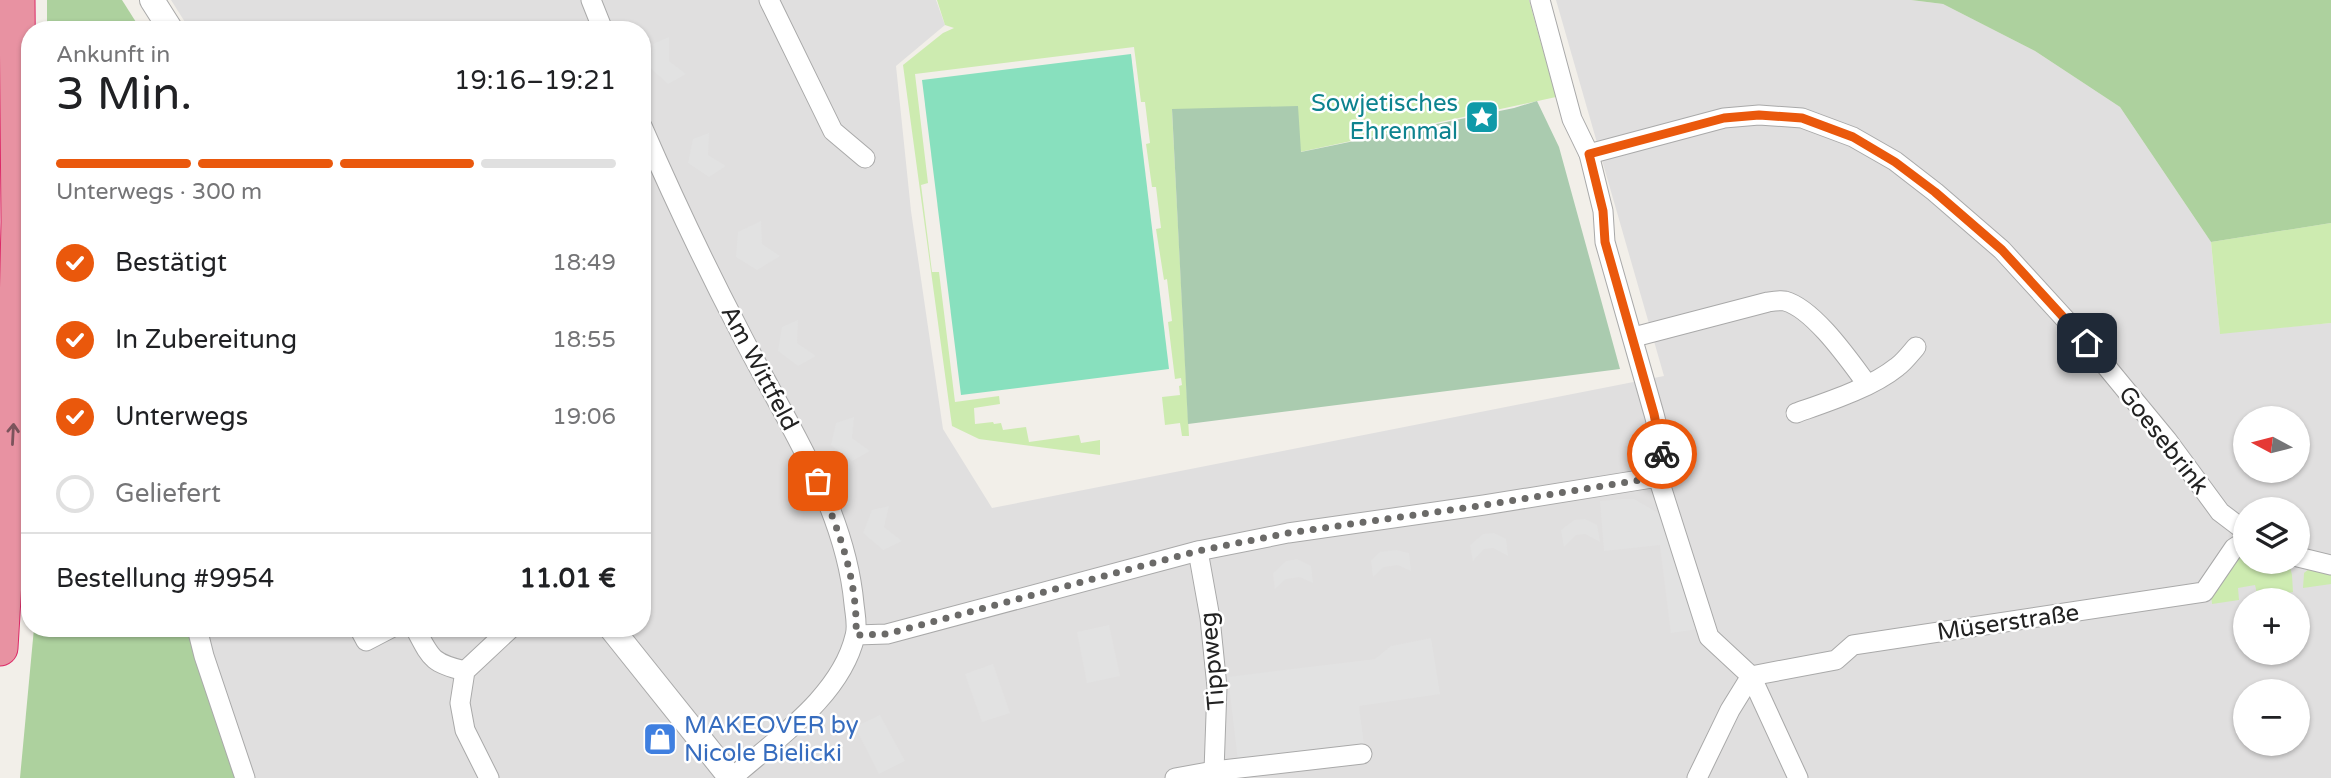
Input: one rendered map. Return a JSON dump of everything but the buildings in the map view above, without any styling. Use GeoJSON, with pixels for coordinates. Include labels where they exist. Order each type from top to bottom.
{"type":"FeatureCollection","features":[{"type":"Feature","properties":{"kind":"highway"},"geometry":{"type":"LineString","coordinates":[[0,648],[16,384],[19,222],[17,0]]}},
{"type":"Feature","properties":{"kind":"street"},"geometry":{"type":"LineString","coordinates":[[152,0],[165,21]]}},
{"type":"Feature","properties":{"kind":"street"},"geometry":{"type":"LineString","coordinates":[[591,0],[599,21]]}},
{"type":"Feature","properties":{"kind":"street"},"geometry":{"type":"LineString","coordinates":[[769,0],[834,131],[865,158]]}},
{"type":"Feature","properties":{"kind":"street"},"geometry":{"type":"LineString","coordinates":[[1541,0],[1572,119],[1589,154],[1603,211],[1605,242],[1634,337],[1663,449],[1658,477],[1709,637],[1751,676],[1798,778]]}},
{"type":"Feature","properties":{"kind":"street","name":"Goesebrink"},"geometry":{"type":"LineString","coordinates":[[1589,154],[1724,118],[1759,115],[1802,118],[1853,137],[1925,184],[2002,250],[2096,354],[2167,440],[2220,512],[2233,522]]}},
{"type":"Feature","properties":{"kind":"street","name":"Am Wittfeld"},"geometry":{"type":"LineString","coordinates":[[651,146],[739,331],[807,456],[839,531],[852,584],[856,635],[845,663],[831,687],[815,705],[732,778]]}},
{"type":"Feature","properties":{"kind":"street"},"geometry":{"type":"LineString","coordinates":[[1634,337],[1783,300],[1800,308],[1835,341],[1867,384]]}},
{"type":"Feature","properties":{"kind":"street"},"geometry":{"type":"LineString","coordinates":[[1796,412],[1836,399],[1897,368],[1916,347]]}},
{"type":"Feature","properties":{"kind":"street"},"geometry":{"type":"LineString","coordinates":[[856,635],[887,634],[1198,551],[1288,533],[1658,477]]}},
{"type":"Feature","properties":{"kind":"street","name":"Müserstraße"},"geometry":{"type":"LineString","coordinates":[[1751,676],[1836,660],[1853,645],[2204,592],[2233,549]]}},
{"type":"Feature","properties":{"kind":"street","name":"Tippweg"},"geometry":{"type":"LineString","coordinates":[[1198,551],[1210,618],[1217,687],[1214,771]]}},
{"type":"Feature","properties":{"kind":"street"},"geometry":{"type":"LineString","coordinates":[[2310,560],[2331,565]]}},
{"type":"Feature","properties":{"kind":"street"},"geometry":{"type":"LineString","coordinates":[[199,637],[245,778]]}},
{"type":"Feature","properties":{"kind":"street"},"geometry":{"type":"LineString","coordinates":[[420,637],[430,656],[443,666],[465,671]]}},
{"type":"Feature","properties":{"kind":"street"},"geometry":{"type":"LineString","coordinates":[[489,778],[465,730],[460,704],[465,671],[501,637]]}},
{"type":"Feature","properties":{"kind":"street"},"geometry":{"type":"LineString","coordinates":[[618,637],[732,778]]}},
{"type":"Feature","properties":{"kind":"street"},"geometry":{"type":"LineString","coordinates":[[1697,778],[1730,710],[1751,676]]}},
{"type":"Feature","properties":{"kind":"street"},"geometry":{"type":"LineString","coordinates":[[1175,778],[1362,754]]}},
{"type":"Feature","properties":{"kind":"shaded area"},"geometry":{"type":"Polygon","coordinates":[[[171,0],[936,0],[945,25],[896,66],[911,211],[943,429],[992,508],[1664,376],[1556,0],[1911,0],[1943,4],[2035,51],[2120,107],[2211,242],[2220,333],[2331,323],[2331,778],[245,778],[200,637],[651,637],[651,21],[184,21],[171,0]]]}},
{"type":"Feature","properties":{"kind":"shaded area"},"geometry":{"type":"Polygon","coordinates":[[[669,37],[669,61],[686,74],[668,84],[651,69],[653,44],[669,37]]]}},
{"type":"Feature","properties":{"kind":"shaded area"},"geometry":{"type":"Polygon","coordinates":[[[709,133],[708,155],[726,166],[709,177],[688,163],[693,139],[709,133]]]}},
{"type":"Feature","properties":{"kind":"shaded area"},"geometry":{"type":"Polygon","coordinates":[[[761,221],[762,244],[780,256],[757,270],[736,257],[738,232],[761,221]]]}},
{"type":"Feature","properties":{"kind":"shaded area"},"geometry":{"type":"Polygon","coordinates":[[[798,320],[797,343],[816,356],[798,366],[778,351],[782,327],[798,320]]]}},
{"type":"Feature","properties":{"kind":"shaded area"},"geometry":{"type":"Polygon","coordinates":[[[854,417],[852,438],[870,451],[852,461],[831,445],[836,423],[854,417]]]}},
{"type":"Feature","properties":{"kind":"shaded area"},"geometry":{"type":"Polygon","coordinates":[[[1634,499],[1660,514],[1698,629],[1671,633],[1660,545],[1604,551],[1600,501],[1634,499]]]}},
{"type":"Feature","properties":{"kind":"shaded area"},"geometry":{"type":"Polygon","coordinates":[[[889,506],[884,527],[902,541],[883,550],[863,533],[872,510],[889,506]]]}},
{"type":"Feature","properties":{"kind":"shaded area"},"geometry":{"type":"Polygon","coordinates":[[[1585,519],[1597,525],[1600,542],[1585,534],[1576,535],[1564,547],[1561,530],[1574,520],[1585,519]]]}},
{"type":"Feature","properties":{"kind":"shaded area"},"geometry":{"type":"Polygon","coordinates":[[[1494,533],[1506,539],[1508,556],[1493,548],[1484,549],[1473,561],[1470,545],[1483,534],[1494,533]]]}},
{"type":"Feature","properties":{"kind":"shaded area"},"geometry":{"type":"Polygon","coordinates":[[[1396,550],[1409,553],[1411,571],[1398,565],[1384,567],[1373,577],[1371,560],[1380,552],[1396,550]]]}},
{"type":"Feature","properties":{"kind":"shaded area"},"geometry":{"type":"Polygon","coordinates":[[[1297,559],[1311,566],[1313,583],[1300,577],[1286,579],[1275,589],[1273,573],[1286,561],[1297,559]]]}},
{"type":"Feature","properties":{"kind":"shaded area"},"geometry":{"type":"Polygon","coordinates":[[[1109,625],[1120,676],[1087,683],[1077,632],[1109,625]]]}},
{"type":"Feature","properties":{"kind":"shaded area"},"geometry":{"type":"Polygon","coordinates":[[[1431,638],[1440,694],[1359,706],[1364,745],[1238,761],[1228,677],[1375,659],[1391,646],[1431,638]]]}},
{"type":"Feature","properties":{"kind":"shaded area"},"geometry":{"type":"Polygon","coordinates":[[[993,664],[1010,713],[982,722],[965,674],[993,664]]]}},
{"type":"Feature","properties":{"kind":"shaded area"},"geometry":{"type":"Polygon","coordinates":[[[880,715],[905,761],[879,774],[855,727],[880,715]]]}},
{"type":"Feature","properties":{"kind":"green space"},"geometry":{"type":"Polygon","coordinates":[[[47,0],[122,0],[135,21],[47,21],[47,0]]]}},
{"type":"Feature","properties":{"kind":"green space"},"geometry":{"type":"Polygon","coordinates":[[[937,0],[1529,0],[1556,97],[1300,152],[1172,110],[1189,436],[1182,436],[1180,423],[1165,425],[1162,397],[1180,395],[1179,386],[1182,385],[1181,378],[1175,379],[1168,322],[1172,321],[1167,279],[1164,280],[1156,229],[1161,228],[1156,187],[1152,187],[1146,144],[1150,143],[1145,102],[1141,102],[1134,47],[915,74],[928,183],[921,185],[932,272],[939,272],[955,402],[999,396],[1000,404],[974,408],[975,424],[1001,423],[1003,430],[1026,427],[1029,442],[1079,435],[1081,443],[1100,440],[1100,455],[979,439],[952,426],[903,65],[943,33],[954,28],[945,25],[937,0]]]}},
{"type":"Feature","properties":{"kind":"green space"},"geometry":{"type":"Polygon","coordinates":[[[1911,0],[2331,0],[2331,223],[2211,242],[2120,107],[2035,51],[1943,4],[1911,0]]]}},
{"type":"Feature","properties":{"kind":"green space"},"geometry":{"type":"Polygon","coordinates":[[[1131,54],[1169,369],[961,395],[922,80],[1131,54]]]}},
{"type":"Feature","properties":{"kind":"green space"},"geometry":{"type":"Polygon","coordinates":[[[1537,101],[1559,147],[1620,369],[1188,424],[1172,109],[1298,106],[1301,152],[1537,101]]]}},
{"type":"Feature","properties":{"kind":"green space"},"geometry":{"type":"Polygon","coordinates":[[[2331,223],[2331,323],[2220,334],[2211,242],[2331,223]]]}},
{"type":"Feature","properties":{"kind":"green space"},"geometry":{"type":"Polygon","coordinates":[[[2233,563],[2233,574],[2292,575],[2293,588],[2256,588],[2255,585],[2233,588],[2233,601],[2212,604],[2211,593],[2233,563]]]}},
{"type":"Feature","properties":{"kind":"green space"},"geometry":{"type":"Polygon","coordinates":[[[2310,569],[2331,575],[2331,584],[2303,588],[2304,574],[2310,574],[2310,569]]]}},
{"type":"Feature","properties":{"kind":"green space"},"geometry":{"type":"Polygon","coordinates":[[[33,637],[200,637],[245,778],[20,778],[33,637]]]}},
{"type":"Feature","properties":{"kind":"way so far"},"geometry":{"type":"LineString","coordinates":[[818,481],[845,551],[852,584],[856,635],[865,636],[887,634],[1198,551],[1288,533],[1658,477],[1662,454]]}},
{"type":"Feature","properties":{"kind":"place","name":"Sowjetisches Ehrenmal"},"geometry":{"type":"Point","coordinates":[1482,117]}},
{"type":"Feature","properties":{"kind":"place","name":"MAKEOVER by Nicole Bielicki"},"geometry":{"type":"Point","coordinates":[660,739]}},
{"type":"Feature","properties":{"kind":"route"},"geometry":{"type":"LineString","coordinates":[[1662,454],[1663,449],[1634,337],[1605,242],[1603,211],[1589,154],[1724,118],[1759,115],[1802,118],[1853,137],[1895,162],[1935,192],[2002,250],[2087,343]]}}]}
